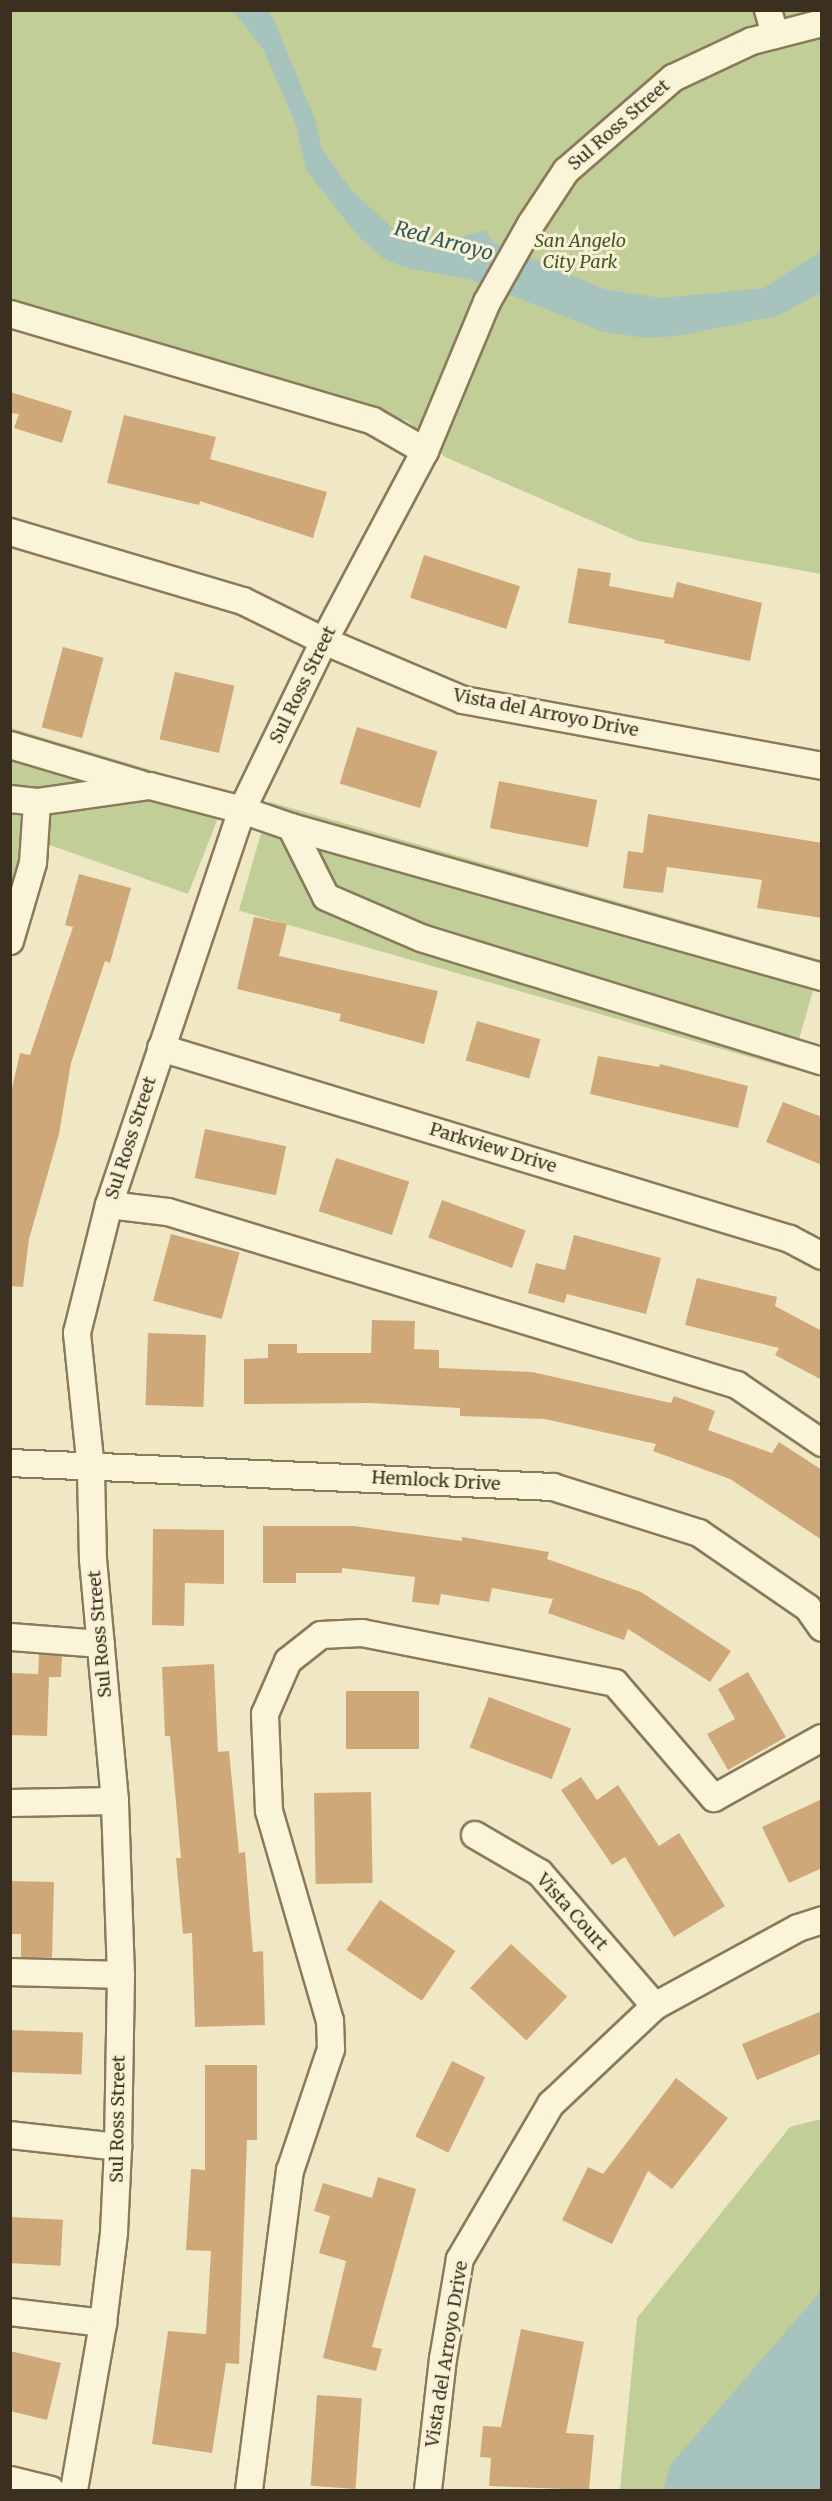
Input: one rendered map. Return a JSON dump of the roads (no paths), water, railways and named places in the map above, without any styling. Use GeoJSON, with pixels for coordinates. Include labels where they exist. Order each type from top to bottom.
{"type":"FeatureCollection","features":[{"type":"Feature","properties":{"kind":"street"},"geometry":{"type":"LineString","coordinates":[[768,10],[775,35]]}},
{"type":"Feature","properties":{"kind":"street","name":"Sul Ross Street"},"geometry":{"type":"LineString","coordinates":[[74,2490],[103,2323],[114,2233],[118,2147],[121,1975],[115,1801],[101,1644],[91,1469],[77,1333],[109,1205],[242,810],[324,641],[425,452],[487,302],[531,224],[566,171],[673,78],[752,41],[822,23]]}},
{"type":"Feature","properties":{"kind":"street"},"geometry":{"type":"LineString","coordinates":[[10,314],[373,421],[425,452]]}},
{"type":"Feature","properties":{"kind":"street","name":"Vista del Arroyo Drive"},"geometry":{"type":"LineString","coordinates":[[10,531],[243,601],[324,641],[463,700],[822,766]]}},
{"type":"Feature","properties":{"kind":"street"},"geometry":{"type":"LineString","coordinates":[[10,745],[242,810],[291,827],[822,976]]}},
{"type":"Feature","properties":{"kind":"street"},"geometry":{"type":"LineString","coordinates":[[10,799],[38,802],[150,786]]}},
{"type":"Feature","properties":{"kind":"street"},"geometry":{"type":"LineString","coordinates":[[10,941],[33,863],[38,802]]}},
{"type":"Feature","properties":{"kind":"street"},"geometry":{"type":"LineString","coordinates":[[291,827],[326,897],[421,938],[822,1061]]}},
{"type":"Feature","properties":{"kind":"street","name":"Parkview Drive"},"geometry":{"type":"LineString","coordinates":[[161,1048],[790,1239],[822,1256]]}},
{"type":"Feature","properties":{"kind":"street"},"geometry":{"type":"LineString","coordinates":[[109,1205],[168,1212],[737,1385],[822,1443]]}},
{"type":"Feature","properties":{"kind":"street","name":"Hemlock Drive"},"geometry":{"type":"LineString","coordinates":[[10,1463],[91,1469],[553,1487],[699,1533],[808,1608],[822,1628]]}},
{"type":"Feature","properties":{"kind":"street"},"geometry":{"type":"LineString","coordinates":[[249,2490],[290,2171],[331,2049],[330,2021],[269,1811],[265,1714],[288,1661],[321,1635],[362,1633],[615,1683],[714,1798],[822,1738]]}},
{"type":"Feature","properties":{"kind":"street"},"geometry":{"type":"LineString","coordinates":[[10,1637],[101,1644]]}},
{"type":"Feature","properties":{"kind":"street"},"geometry":{"type":"LineString","coordinates":[[10,1803],[115,1801]]}},
{"type":"Feature","properties":{"kind":"street","name":"Vista Court"},"geometry":{"type":"LineString","coordinates":[[475,1835],[540,1873],[655,2006]]}},
{"type":"Feature","properties":{"kind":"street","name":"Vista del Arroyo Drive"},"geometry":{"type":"LineString","coordinates":[[428,2490],[443,2359],[460,2259],[551,2104],[655,2006],[822,1920]]}},
{"type":"Feature","properties":{"kind":"street"},"geometry":{"type":"LineString","coordinates":[[10,1972],[121,1975]]}},
{"type":"Feature","properties":{"kind":"street"},"geometry":{"type":"LineString","coordinates":[[10,2135],[118,2147]]}},
{"type":"Feature","properties":{"kind":"street"},"geometry":{"type":"LineString","coordinates":[[10,2313],[103,2323]]}},
{"type":"Feature","properties":{"kind":"street"},"geometry":{"type":"LineString","coordinates":[[10,2480],[51,2490]]}},
{"type":"Feature","properties":{"kind":"water"},"geometry":{"type":"Polygon","coordinates":[[[233,11],[267,11],[273,18],[315,119],[322,149],[351,190],[391,227],[443,243],[485,230],[494,243],[604,289],[661,298],[764,288],[821,251],[821,293],[777,316],[677,336],[646,338],[604,332],[472,280],[403,267],[383,258],[357,235],[306,170],[296,125],[263,49],[233,11]]]}},
{"type":"Feature","properties":{"kind":"water"},"geometry":{"type":"Polygon","coordinates":[[[821,2291],[821,2490],[663,2490],[671,2464],[821,2291]]]}},
{"type":"Feature","properties":{"kind":"water label","name":"Red Arroyo"},"geometry":{"type":"Point","coordinates":[444,240]}},
{"type":"Feature","properties":{"kind":"park label","name":"San Angelo City Park"},"geometry":{"type":"Point","coordinates":[580,252]}}]}
